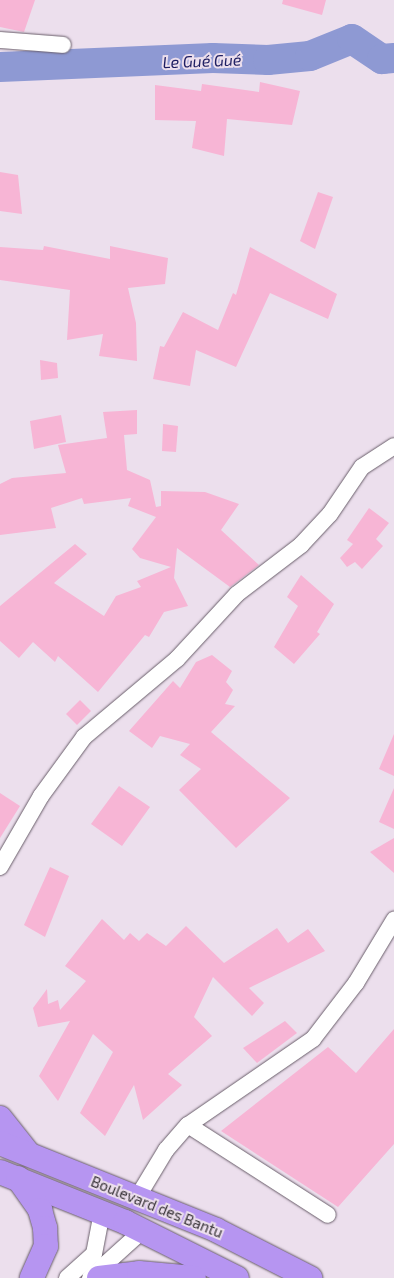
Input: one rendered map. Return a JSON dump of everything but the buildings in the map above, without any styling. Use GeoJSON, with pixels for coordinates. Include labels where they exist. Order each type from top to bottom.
{"type":"FeatureCollection","features":[{"type":"Feature","properties":{"kind":"highway"},"geometry":{"type":"LineString","coordinates":[[0,1118],[28,1154]]}},
{"type":"Feature","properties":{"kind":"highway","name":"Boulevard des Bantu"},"geometry":{"type":"LineString","coordinates":[[0,1143],[216,1230],[310,1278]]}},
{"type":"Feature","properties":{"kind":"highway"},"geometry":{"type":"LineString","coordinates":[[9,1175],[40,1210],[45,1228],[46,1246],[32,1278]]}},
{"type":"Feature","properties":{"kind":"highway","name":"Boulevard des Bantu"},"geometry":{"type":"LineString","coordinates":[[9,1175],[102,1212],[237,1278]]}},
{"type":"Feature","properties":{"kind":"highway"},"geometry":{"type":"LineString","coordinates":[[99,1278],[139,1273],[194,1278]]}},
{"type":"Feature","properties":{"kind":"street"},"geometry":{"type":"LineString","coordinates":[[0,40],[63,45]]}},
{"type":"Feature","properties":{"kind":"street"},"geometry":{"type":"LineString","coordinates":[[0,867],[41,796],[84,737],[177,659],[237,594],[301,545],[330,514],[362,467],[394,446]]}},
{"type":"Feature","properties":{"kind":"street"},"geometry":{"type":"LineString","coordinates":[[137,1198],[166,1150],[188,1124],[313,1039],[356,983],[394,920]]}},
{"type":"Feature","properties":{"kind":"street"},"geometry":{"type":"LineString","coordinates":[[188,1124],[328,1214]]}},
{"type":"Feature","properties":{"kind":"street"},"geometry":{"type":"LineString","coordinates":[[66,1278],[94,1254],[102,1212]]}},
{"type":"Feature","properties":{"kind":"street"},"geometry":{"type":"LineString","coordinates":[[90,1278],[142,1231]]}},
{"type":"Feature","properties":{"kind":"waterway","name":"Le Gué Gué"},"geometry":{"type":"LineString","coordinates":[[0,67],[213,58],[268,60],[310,56],[352,39],[382,59],[394,58]]}}]}
